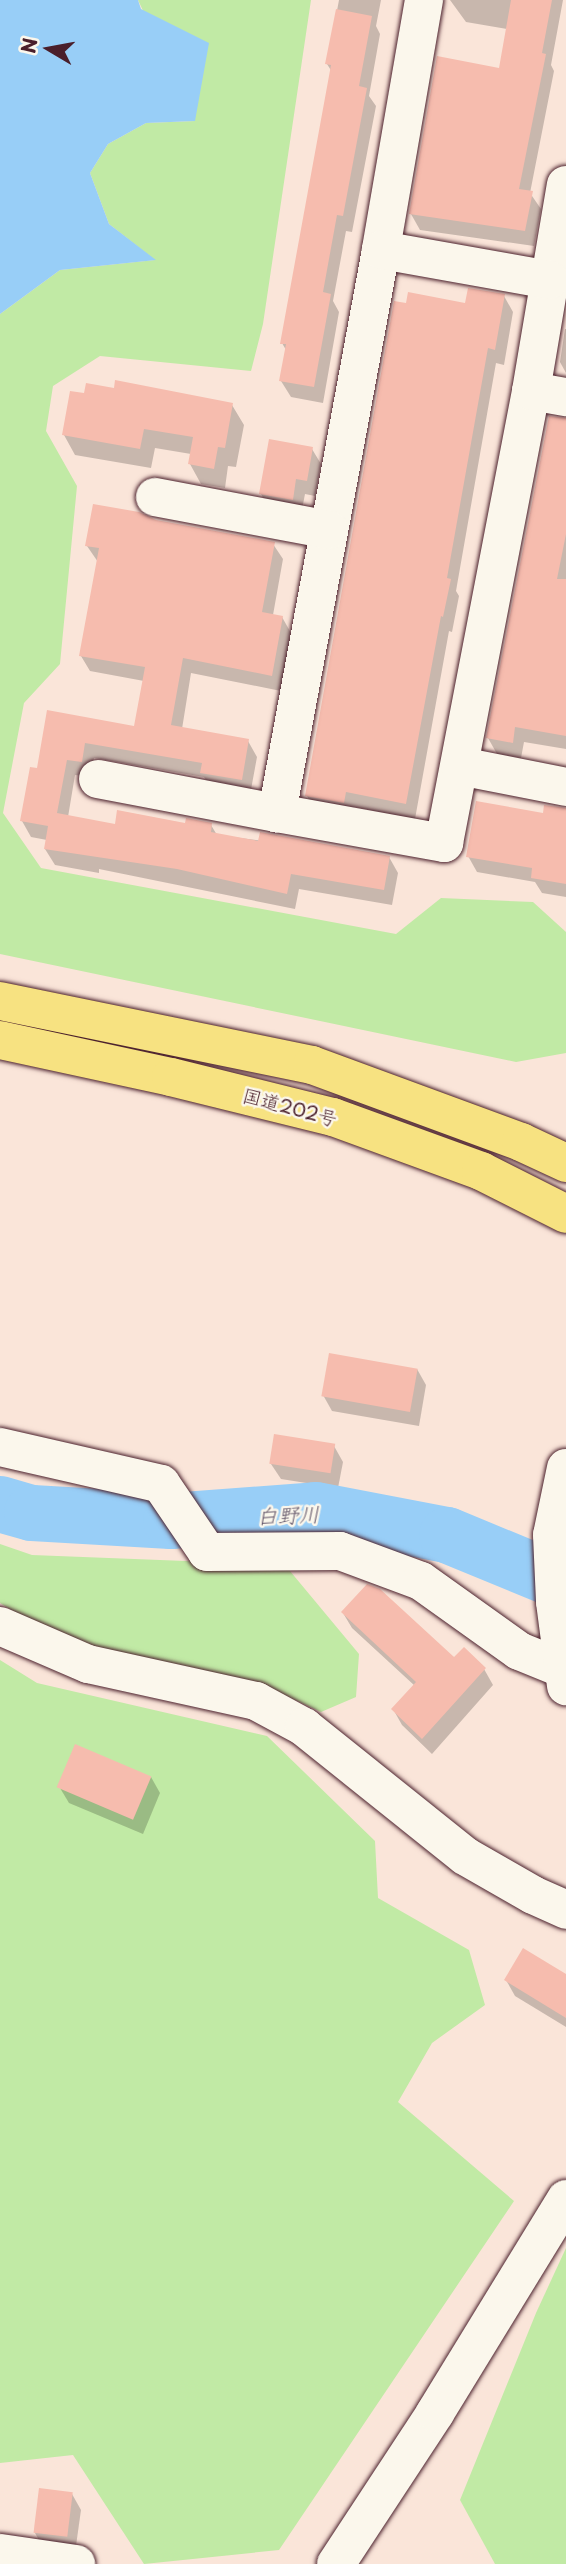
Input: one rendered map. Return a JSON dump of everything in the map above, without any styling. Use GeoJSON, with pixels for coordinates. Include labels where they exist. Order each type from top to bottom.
{"type":"FeatureCollection","features":[{"type":"Feature","properties":{"kind":"highway"},"geometry":{"type":"LineString","coordinates":[[0,1001],[312,1065],[521,1142],[566,1163]]}},
{"type":"Feature","properties":{"kind":"highway","name":"国道202号"},"geometry":{"type":"LineString","coordinates":[[0,1040],[171,1077],[333,1117],[481,1171],[566,1214]]}},
{"type":"Feature","properties":{"kind":"street"},"geometry":{"type":"LineString","coordinates":[[277,813],[381,250],[424,0]]}},
{"type":"Feature","properties":{"kind":"street"},"geometry":{"type":"LineString","coordinates":[[99,779],[444,843],[548,394],[549,280],[566,185]]}},
{"type":"Feature","properties":{"kind":"street"},"geometry":{"type":"LineString","coordinates":[[381,250],[549,280]]}},
{"type":"Feature","properties":{"kind":"street"},"geometry":{"type":"LineString","coordinates":[[155,497],[329,530]]}},
{"type":"Feature","properties":{"kind":"street"},"geometry":{"type":"LineString","coordinates":[[460,766],[566,787]]}},
{"type":"Feature","properties":{"kind":"street"},"geometry":{"type":"LineString","coordinates":[[0,1447],[161,1484],[207,1552],[340,1551],[421,1581],[519,1651],[565,1675]]}},
{"type":"Feature","properties":{"kind":"street"},"geometry":{"type":"LineString","coordinates":[[565,1675],[555,1602],[552,1535],[566,1468]]}},
{"type":"Feature","properties":{"kind":"street"},"geometry":{"type":"LineString","coordinates":[[0,1626],[88,1664],[256,1702],[304,1727],[466,1856],[533,1895],[566,1910]]}},
{"type":"Feature","properties":{"kind":"street"},"geometry":{"type":"LineString","coordinates":[[336,2564],[435,2413],[566,2199]]}},
{"type":"Feature","properties":{"kind":"street"},"geometry":{"type":"LineString","coordinates":[[0,2553],[76,2564]]}},
{"type":"Feature","properties":{"kind":"green space"},"geometry":{"type":"Polygon","coordinates":[[[138,0],[311,0],[263,324],[251,371],[100,356],[53,386],[46,431],[77,486],[60,664],[24,703],[3,813],[41,868],[396,934],[441,898],[533,902],[566,932],[566,1053],[516,1062],[0,954],[0,314],[60,270],[155,260],[109,224],[90,173],[108,144],[146,123],[195,121],[138,0]]]}},
{"type":"Feature","properties":{"kind":"green space"},"geometry":{"type":"Polygon","coordinates":[[[0,1544],[32,1555],[285,1565],[359,1654],[356,1697],[321,1712],[265,1686],[55,1637],[0,1603],[0,1544]]]}},
{"type":"Feature","properties":{"kind":"green space"},"geometry":{"type":"Polygon","coordinates":[[[0,1660],[37,1683],[267,1736],[375,1841],[378,1898],[469,1950],[485,2005],[432,2043],[398,2102],[514,2201],[279,2550],[144,2564],[73,2455],[0,2463],[0,1660]]]}},
{"type":"Feature","properties":{"kind":"green space"},"geometry":{"type":"Polygon","coordinates":[[[566,2248],[566,2564],[495,2564],[460,2500],[536,2313],[566,2248]]]}},
{"type":"Feature","properties":{"kind":"water"},"geometry":{"type":"Polygon","coordinates":[[[0,0],[138,0],[141,9],[209,43],[195,121],[146,123],[108,144],[90,173],[109,224],[156,260],[60,270],[0,314],[0,0]]]}},
{"type":"Feature","properties":{"kind":"building"},"geometry":{"type":"Polygon","coordinates":[[[511,0],[552,0],[542,53],[546,54],[519,189],[533,191],[525,231],[409,214],[437,56],[499,68],[511,0]]]}},
{"type":"Feature","properties":{"kind":"building"},"geometry":{"type":"Polygon","coordinates":[[[336,9],[372,16],[359,86],[367,88],[343,216],[337,215],[323,292],[331,294],[314,387],[279,381],[286,344],[280,344],[331,65],[325,64],[336,9]]]}},
{"type":"Feature","properties":{"kind":"building"},"geometry":{"type":"Polygon","coordinates":[[[468,288],[505,294],[495,350],[488,348],[447,578],[451,579],[443,617],[441,616],[406,804],[346,792],[344,803],[305,796],[394,301],[406,303],[408,292],[465,303],[468,288]]]}},
{"type":"Feature","properties":{"kind":"building"},"geometry":{"type":"Polygon","coordinates":[[[115,380],[233,403],[225,448],[218,447],[214,469],[188,464],[193,437],[144,429],[140,449],[62,435],[70,391],[84,393],[86,383],[114,388],[115,380]]]}},
{"type":"Feature","properties":{"kind":"building"},"geometry":{"type":"Polygon","coordinates":[[[549,416],[566,418],[566,534],[557,579],[566,579],[566,736],[515,727],[513,743],[486,738],[549,416]]]}},
{"type":"Feature","properties":{"kind":"building"},"geometry":{"type":"Polygon","coordinates":[[[269,439],[313,447],[307,481],[296,479],[293,500],[259,494],[269,439]]]}},
{"type":"Feature","properties":{"kind":"building"},"geometry":{"type":"Polygon","coordinates":[[[93,504],[139,512],[156,520],[275,542],[262,612],[283,616],[272,676],[183,658],[171,725],[249,739],[242,780],[200,773],[202,763],[85,743],[82,762],[67,760],[57,813],[115,824],[117,810],[185,823],[186,818],[212,823],[211,832],[258,841],[260,832],[390,856],[384,890],[291,874],[287,894],[177,869],[44,849],[48,826],[20,821],[30,767],[37,768],[47,710],[134,726],[145,667],[79,656],[99,548],[85,546],[93,504]]]}},
{"type":"Feature","properties":{"kind":"building"},"geometry":{"type":"Polygon","coordinates":[[[476,801],[543,813],[544,805],[566,808],[566,884],[531,878],[532,868],[466,857],[476,801]]]}},
{"type":"Feature","properties":{"kind":"building"},"geometry":{"type":"Polygon","coordinates":[[[329,1353],[418,1369],[410,1412],[321,1396],[329,1353]]]}},
{"type":"Feature","properties":{"kind":"building"},"geometry":{"type":"Polygon","coordinates":[[[274,1434],[335,1444],[331,1473],[269,1464],[274,1434]]]}},
{"type":"Feature","properties":{"kind":"building"},"geometry":{"type":"Polygon","coordinates":[[[367,1584],[380,1589],[454,1657],[464,1647],[486,1668],[422,1739],[391,1709],[416,1682],[341,1612],[367,1584]]]}},
{"type":"Feature","properties":{"kind":"building"},"geometry":{"type":"Polygon","coordinates":[[[75,1744],[151,1776],[133,1820],[57,1787],[75,1744]]]}},
{"type":"Feature","properties":{"kind":"building"},"geometry":{"type":"Polygon","coordinates":[[[523,1948],[566,1974],[566,2018],[504,1980],[523,1948]]]}},
{"type":"Feature","properties":{"kind":"building"},"geometry":{"type":"Polygon","coordinates":[[[39,2488],[73,2492],[67,2537],[34,2533],[39,2488]]]}},
{"type":"Feature","properties":{"kind":"waterway","name":"白野川"},"geometry":{"type":"LineString","coordinates":[[0,1504],[32,1513],[171,1521],[316,1510],[447,1535],[566,1584]]}}]}
